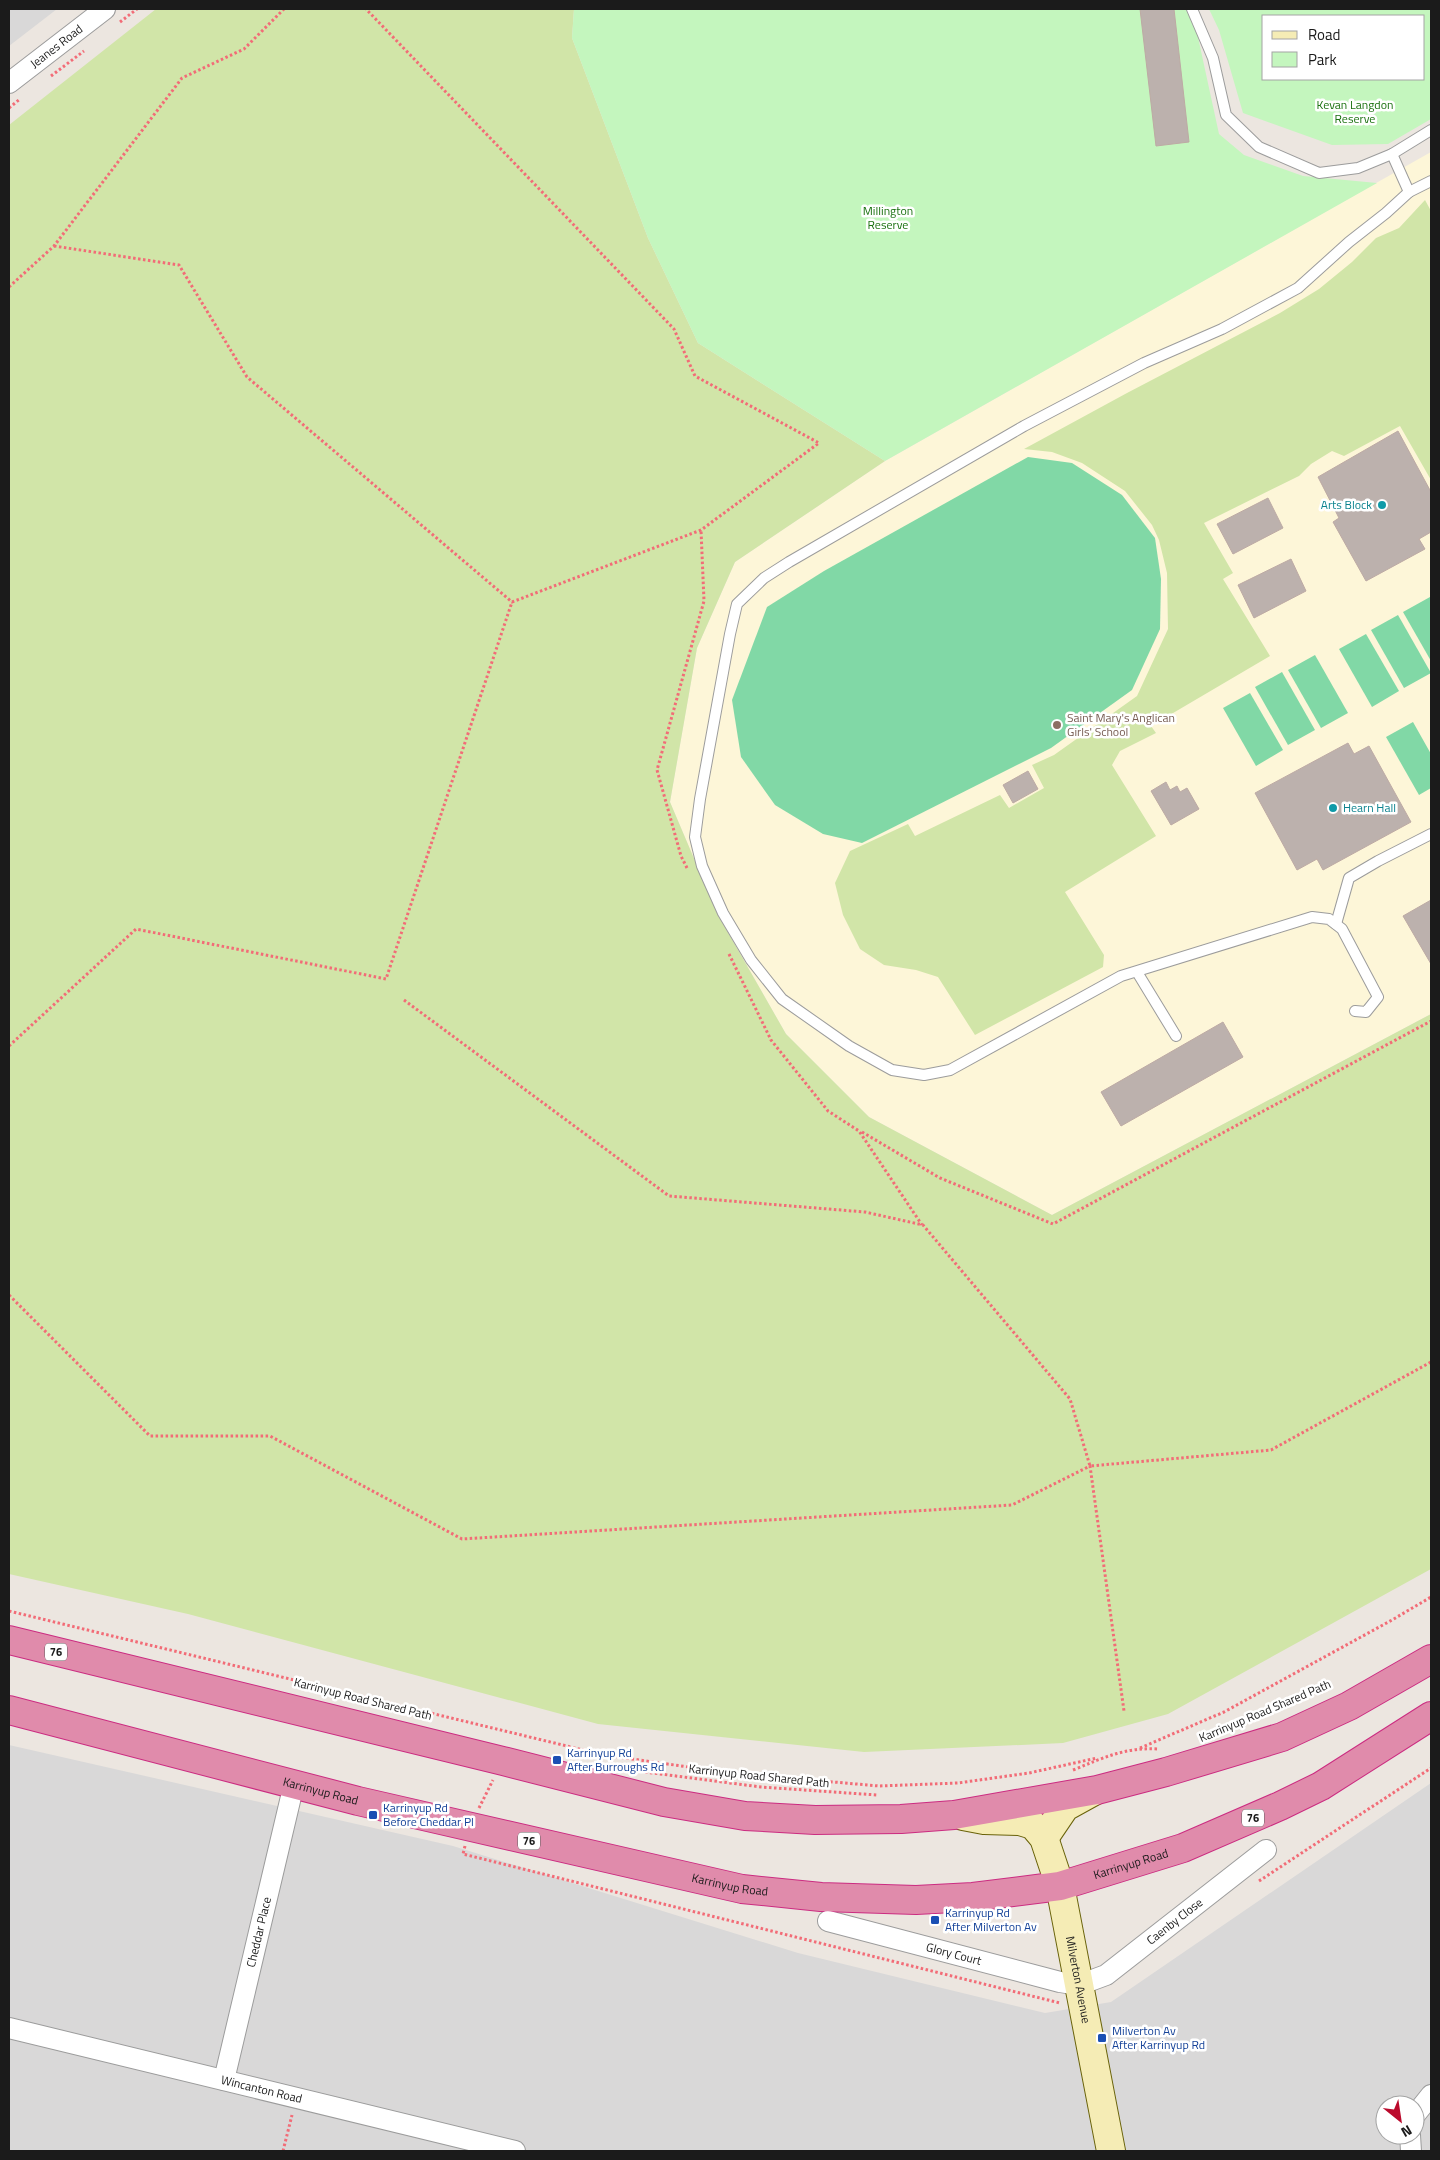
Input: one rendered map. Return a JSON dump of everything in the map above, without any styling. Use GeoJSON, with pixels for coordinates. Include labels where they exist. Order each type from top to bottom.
{"type":"FeatureCollection","features":[{"type":"Feature","properties":{"kind":"highway","name":"76"},"geometry":{"type":"LineString","coordinates":[[9,1640],[664,1802],[745,1816],[815,1820],[901,1819],[954,1815],[1097,1790],[1211,1760],[1282,1737],[1348,1706],[1431,1659]]}},
{"type":"Feature","properties":{"kind":"highway","name":"Karrinyup Road"},"geometry":{"type":"LineString","coordinates":[[9,1710],[470,1828],[742,1889],[821,1897],[916,1900],[973,1897],[1060,1886],[1183,1848],[1280,1806],[1320,1786],[1431,1716]]}},
{"type":"Feature","properties":{"kind":"street","name":"Jeanes Road"},"geometry":{"type":"LineString","coordinates":[[9,83],[105,9]]}},
{"type":"Feature","properties":{"kind":"street","name":"Cheddar Place"},"geometry":{"type":"LineString","coordinates":[[224,2080],[294,1784]]}},
{"type":"Feature","properties":{"kind":"street"},"geometry":{"type":"LineString","coordinates":[[954,1815],[984,1820],[1020,1821],[1033,1825],[1044,1838],[1065,1807],[1097,1790]]}},
{"type":"Feature","properties":{"kind":"street","name":"Milverton Avenue"},"geometry":{"type":"LineString","coordinates":[[1044,1838],[1060,1886],[1111,2151]]}},
{"type":"Feature","properties":{"kind":"street","name":"Caenby Close"},"geometry":{"type":"LineString","coordinates":[[1080,1994],[1266,1850]]}},
{"type":"Feature","properties":{"kind":"street","name":"Glory Court"},"geometry":{"type":"LineString","coordinates":[[828,1921],[1060,1982],[1080,1994]]}},
{"type":"Feature","properties":{"kind":"street","name":"Wincanton Road"},"geometry":{"type":"LineString","coordinates":[[9,2028],[515,2151]]}},
{"type":"Feature","properties":{"kind":"lane"},"geometry":{"type":"LineString","coordinates":[[1192,9],[1214,58],[1226,115],[1259,147],[1318,173],[1358,168],[1392,154],[1431,130]]}},
{"type":"Feature","properties":{"kind":"lane"},"geometry":{"type":"LineString","coordinates":[[1392,154],[1409,192]]}},
{"type":"Feature","properties":{"kind":"lane"},"geometry":{"type":"LineString","coordinates":[[1355,1011],[1366,1012],[1378,997],[1342,929],[1329,919],[1312,917],[1121,976],[950,1070],[924,1075],[892,1070],[849,1046],[782,1000],[751,960],[722,912],[702,866],[695,837],[701,789],[737,604],[764,578],[1024,426],[1144,363],[1222,329],[1298,288],[1409,192],[1431,181]]}},
{"type":"Feature","properties":{"kind":"lane"},"geometry":{"type":"LineString","coordinates":[[1336,924],[1349,878],[1378,860],[1431,834]]}},
{"type":"Feature","properties":{"kind":"lane"},"geometry":{"type":"LineString","coordinates":[[1137,972],[1176,1036]]}},
{"type":"Feature","properties":{"kind":"path"},"geometry":{"type":"LineString","coordinates":[[9,287],[54,246],[182,78],[244,49],[284,9]]}},
{"type":"Feature","properties":{"kind":"path"},"geometry":{"type":"LineString","coordinates":[[366,9],[674,329],[695,376],[819,443],[701,530],[512,602]]}},
{"type":"Feature","properties":{"kind":"path"},"geometry":{"type":"LineString","coordinates":[[54,246],[179,265],[247,377],[512,602]]}},
{"type":"Feature","properties":{"kind":"path"},"geometry":{"type":"LineString","coordinates":[[690,874],[681,856],[657,770],[704,601],[701,530]]}},
{"type":"Feature","properties":{"kind":"path"},"geometry":{"type":"LineString","coordinates":[[9,1046],[136,929],[386,979],[512,602]]}},
{"type":"Feature","properties":{"kind":"path"},"geometry":{"type":"LineString","coordinates":[[728,952],[772,1040],[828,1111],[940,1178],[1053,1224],[1431,1021]]}},
{"type":"Feature","properties":{"kind":"path"},"geometry":{"type":"LineString","coordinates":[[404,1000],[669,1196],[865,1212],[923,1225]]}},
{"type":"Feature","properties":{"kind":"path"},"geometry":{"type":"LineString","coordinates":[[859,1131],[923,1225],[1070,1399],[1090,1466],[1124,1710]]}},
{"type":"Feature","properties":{"kind":"path"},"geometry":{"type":"LineString","coordinates":[[9,1295],[150,1436],[270,1436],[462,1539],[1012,1505],[1090,1466],[1270,1450],[1431,1362]]}},
{"type":"Feature","properties":{"kind":"path"},"geometry":{"type":"LineString","coordinates":[[9,1610],[604,1755],[731,1773],[879,1786],[958,1783],[1029,1773],[1140,1748],[1224,1712],[1431,1597]]}},
{"type":"Feature","properties":{"kind":"path"},"geometry":{"type":"LineString","coordinates":[[513,1733],[503,1761],[470,1828],[463,1854],[1056,2004],[1080,1994]]}},
{"type":"Feature","properties":{"kind":"path"},"geometry":{"type":"LineString","coordinates":[[1140,1748],[1165,1750]]}},
{"type":"Feature","properties":{"kind":"path"},"geometry":{"type":"LineString","coordinates":[[1065,1771],[1108,1755]]}},
{"type":"Feature","properties":{"kind":"path"},"geometry":{"type":"LineString","coordinates":[[1253,1885],[1431,1768]]}},
{"type":"Feature","properties":{"kind":"path","name":"Karrinyup Road Shared Path"},"geometry":{"type":"LineString","coordinates":[[638,1771],[761,1787],[882,1796]]}},
{"type":"Feature","properties":{"kind":"path"},"geometry":{"type":"LineString","coordinates":[[284,2151],[296,2097]]}},
{"type":"Feature","properties":{"kind":"shaded area"},"geometry":{"type":"Polygon","coordinates":[[[9,9],[57,9],[9,46],[9,9]]]}},
{"type":"Feature","properties":{"kind":"shaded area","name":"Saint Mary's Anglican Girls' School"},"geometry":{"type":"Polygon","coordinates":[[[1431,152],[1431,1014],[1052,1215],[869,1117],[786,1034],[718,915],[670,802],[697,648],[735,562],[885,461],[1431,152]]]}},
{"type":"Feature","properties":{"kind":"shaded area"},"geometry":{"type":"Polygon","coordinates":[[[9,1745],[453,1846],[798,1953],[1045,2013],[1111,2002],[1431,1783],[1431,2151],[9,2151],[9,1745]]]}},
{"type":"Feature","properties":{"kind":"green space"},"geometry":{"type":"Polygon","coordinates":[[[156,9],[574,9],[572,38],[648,238],[698,343],[885,461],[735,562],[697,648],[670,802],[718,915],[786,1034],[869,1117],[1052,1215],[1431,1014],[1431,1569],[1168,1714],[1063,1743],[864,1752],[598,1724],[188,1614],[9,1574],[9,125],[156,9]]]}},
{"type":"Feature","properties":{"kind":"green space","name":"Millington Reserve"},"geometry":{"type":"Polygon","coordinates":[[[574,9],[1187,9],[1196,28],[1219,134],[1244,155],[1303,176],[1377,183],[885,461],[698,343],[648,238],[572,38],[574,9]]]}},
{"type":"Feature","properties":{"kind":"green space","name":"Kevan Langdon Reserve"},"geometry":{"type":"Polygon","coordinates":[[[1209,9],[1431,9],[1431,119],[1388,144],[1332,145],[1243,113],[1219,30],[1209,9]]]}},
{"type":"Feature","properties":{"kind":"green space"},"geometry":{"type":"Polygon","coordinates":[[[1425,200],[1431,211],[1431,480],[1400,426],[1344,456],[1332,451],[1311,464],[1299,476],[1204,523],[1233,573],[1223,579],[1270,656],[1151,726],[1156,733],[1120,751],[1112,765],[1156,836],[1065,892],[1104,955],[1103,967],[975,1035],[938,977],[916,970],[884,965],[860,949],[843,915],[835,883],[850,851],[908,824],[915,836],[1000,795],[1009,808],[1044,788],[1032,765],[1054,755],[1137,696],[1168,629],[1167,573],[1159,540],[1152,525],[1125,491],[1082,463],[1052,452],[1024,449],[1280,313],[1319,289],[1352,262],[1376,238],[1399,228],[1425,200]]]}},
{"type":"Feature","properties":{"kind":"green space"},"geometry":{"type":"Polygon","coordinates":[[[1028,457],[1072,463],[1122,495],[1155,538],[1161,579],[1160,629],[1132,690],[1051,748],[862,843],[823,834],[775,805],[741,757],[732,700],[767,607],[824,571],[1028,457]]]}},
{"type":"Feature","properties":{"kind":"green space"},"geometry":{"type":"Polygon","coordinates":[[[1430,597],[1431,599],[1431,661],[1403,612],[1430,597]]]}},
{"type":"Feature","properties":{"kind":"green space"},"geometry":{"type":"Polygon","coordinates":[[[1398,615],[1431,673],[1404,688],[1371,630],[1398,615]]]}},
{"type":"Feature","properties":{"kind":"green space"},"geometry":{"type":"Polygon","coordinates":[[[1366,634],[1399,691],[1372,707],[1339,649],[1366,634]]]}},
{"type":"Feature","properties":{"kind":"green space"},"geometry":{"type":"Polygon","coordinates":[[[1315,655],[1348,713],[1321,728],[1288,670],[1315,655]]]}},
{"type":"Feature","properties":{"kind":"green space"},"geometry":{"type":"Polygon","coordinates":[[[1282,672],[1315,730],[1288,745],[1255,687],[1282,672]]]}},
{"type":"Feature","properties":{"kind":"green space"},"geometry":{"type":"Polygon","coordinates":[[[1250,693],[1283,750],[1256,766],[1223,708],[1250,693]]]}},
{"type":"Feature","properties":{"kind":"green space"},"geometry":{"type":"Polygon","coordinates":[[[1413,722],[1431,754],[1431,788],[1419,795],[1386,737],[1413,722]]]}},
{"type":"Feature","properties":{"kind":"building"},"geometry":{"type":"Polygon","coordinates":[[[1140,9],[1174,9],[1189,142],[1156,146],[1140,9]]]}},
{"type":"Feature","properties":{"kind":"building","name":"Arts Block"},"geometry":{"type":"Polygon","coordinates":[[[1398,431],[1431,492],[1431,532],[1419,539],[1425,549],[1366,581],[1333,522],[1339,518],[1318,477],[1398,431]]]}},
{"type":"Feature","properties":{"kind":"building"},"geometry":{"type":"Polygon","coordinates":[[[1268,498],[1283,528],[1233,554],[1217,524],[1268,498]]]}},
{"type":"Feature","properties":{"kind":"building"},"geometry":{"type":"Polygon","coordinates":[[[1291,559],[1306,591],[1254,618],[1238,585],[1291,559]]]}},
{"type":"Feature","properties":{"kind":"building","name":"Hearn Hall"},"geometry":{"type":"Polygon","coordinates":[[[1348,743],[1354,754],[1369,746],[1411,822],[1323,870],[1317,859],[1297,870],[1255,793],[1348,743]]]}},
{"type":"Feature","properties":{"kind":"building"},"geometry":{"type":"Polygon","coordinates":[[[1028,771],[1038,789],[1013,803],[1003,785],[1028,771]]]}},
{"type":"Feature","properties":{"kind":"building"},"geometry":{"type":"Polygon","coordinates":[[[1166,782],[1170,790],[1177,786],[1180,792],[1187,788],[1199,809],[1171,825],[1151,791],[1166,782]]]}},
{"type":"Feature","properties":{"kind":"building"},"geometry":{"type":"Polygon","coordinates":[[[1431,900],[1431,964],[1403,916],[1431,900]]]}},
{"type":"Feature","properties":{"kind":"building"},"geometry":{"type":"Polygon","coordinates":[[[1223,1022],[1243,1057],[1121,1126],[1101,1092],[1223,1022]]]}},
{"type":"Feature","properties":{"kind":"place","name":"Arts Block"},"geometry":{"type":"Point","coordinates":[1382,505]}},
{"type":"Feature","properties":{"kind":"place","name":"Saint Mary's Anglican Girls' School"},"geometry":{"type":"Point","coordinates":[1057,725]}},
{"type":"Feature","properties":{"kind":"place","name":"Hearn Hall"},"geometry":{"type":"Point","coordinates":[1333,808]}},
{"type":"Feature","properties":{"kind":"place","name":"Karrinyup Rd After Burroughs Rd"},"geometry":{"type":"Point","coordinates":[557,1760]}},
{"type":"Feature","properties":{"kind":"place","name":"Karrinyup Rd Before Cheddar Pl"},"geometry":{"type":"Point","coordinates":[373,1815]}},
{"type":"Feature","properties":{"kind":"place","name":"Karrinyup Rd After Milverton Av"},"geometry":{"type":"Point","coordinates":[935,1920]}},
{"type":"Feature","properties":{"kind":"place","name":"Milverton Av After Karrinyup Rd"},"geometry":{"type":"Point","coordinates":[1102,2038]}}]}
